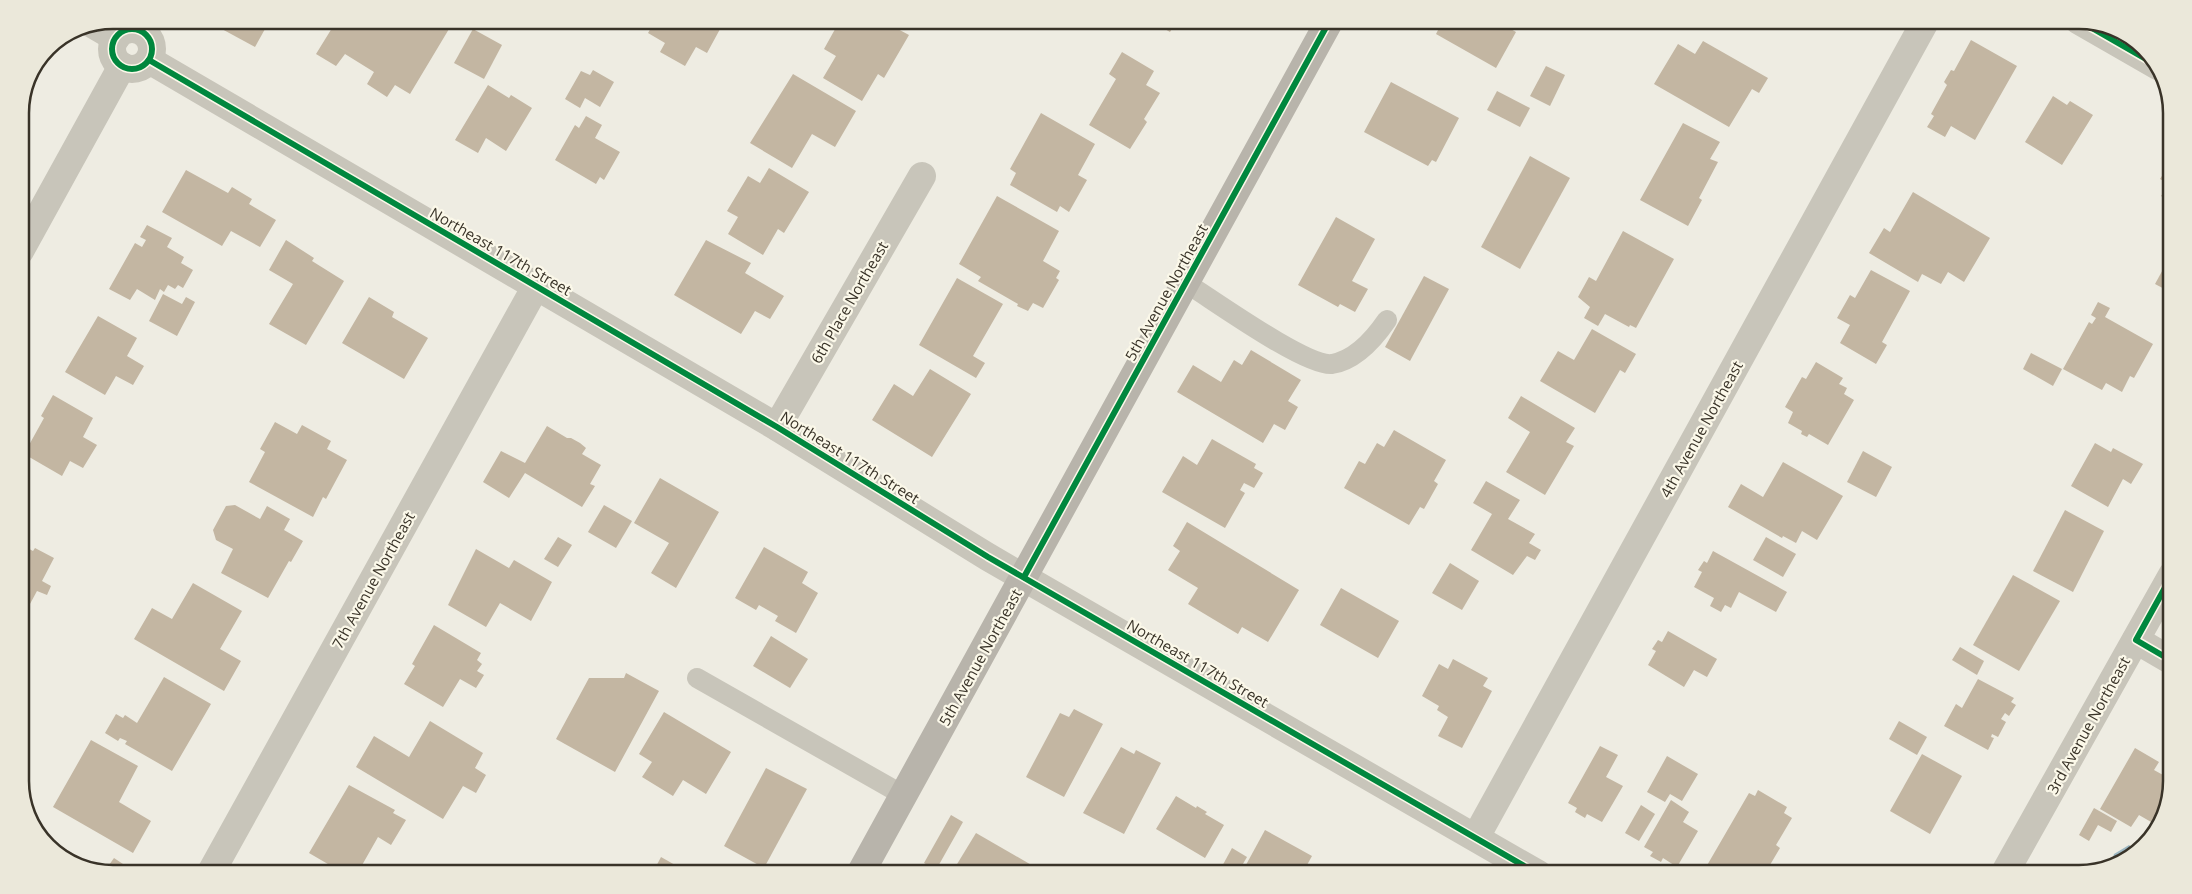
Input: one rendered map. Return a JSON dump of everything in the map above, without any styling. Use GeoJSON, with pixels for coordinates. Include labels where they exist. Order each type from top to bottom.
{"type":"FeatureCollection","features":[{"type":"Feature","properties":{"kind":"main road","name":"5th Avenue Northeast"},"geometry":{"type":"LineString","coordinates":[[865,865],[1325,29]]}},
{"type":"Feature","properties":{"kind":"street","name":"4th Avenue Northeast"},"geometry":{"type":"LineString","coordinates":[[1476,837],[1921,29]]}},
{"type":"Feature","properties":{"kind":"street"},"geometry":{"type":"LineString","coordinates":[[135,30],[152,44],[149,60],[138,69],[131,69],[122,66],[114,58],[112,52],[135,30]]}},
{"type":"Feature","properties":{"kind":"street"},"geometry":{"type":"LineString","coordinates":[[2095,30],[2142,57]]}},
{"type":"Feature","properties":{"kind":"street","name":"Northeast 117th Street"},"geometry":{"type":"LineString","coordinates":[[149,60],[777,427],[988,557],[1523,865]]}},
{"type":"Feature","properties":{"kind":"street"},"geometry":{"type":"LineString","coordinates":[[29,235],[122,66]]}},
{"type":"Feature","properties":{"kind":"street","name":"6th Place Northeast"},"geometry":{"type":"LineString","coordinates":[[777,427],[922,176]]}},
{"type":"Feature","properties":{"kind":"street","name":"7th Avenue Northeast"},"geometry":{"type":"LineString","coordinates":[[215,865],[536,286]]}},
{"type":"Feature","properties":{"kind":"street","name":"3rd Avenue Northeast"},"geometry":{"type":"LineString","coordinates":[[2009,865],[2163,592]]}},
{"type":"Feature","properties":{"kind":"street"},"geometry":{"type":"LineString","coordinates":[[2136,640],[2163,656]]}},
{"type":"Feature","properties":{"kind":"lane"},"geometry":{"type":"LineString","coordinates":[[1186,283],[1303,356],[1331,364],[1354,356],[1378,334],[1387,320]]}},
{"type":"Feature","properties":{"kind":"lane"},"geometry":{"type":"LineString","coordinates":[[697,678],[903,795]]}},
{"type":"Feature","properties":{"kind":"water"},"geometry":{"type":"Polygon","coordinates":[[[2129,845],[2131,847],[2112,859],[2114,854],[2129,845]]]}},
{"type":"Feature","properties":{"kind":"building"},"geometry":{"type":"Polygon","coordinates":[[[222,29],[265,29],[255,47],[222,29]]]}},
{"type":"Feature","properties":{"kind":"building"},"geometry":{"type":"Polygon","coordinates":[[[331,29],[449,29],[410,94],[395,85],[387,97],[367,84],[374,72],[345,54],[336,66],[316,54],[331,29]]]}},
{"type":"Feature","properties":{"kind":"building"},"geometry":{"type":"Polygon","coordinates":[[[473,29],[502,45],[484,79],[454,63],[473,29]]]}},
{"type":"Feature","properties":{"kind":"building"},"geometry":{"type":"Polygon","coordinates":[[[650,29],[720,29],[707,53],[696,47],[685,66],[660,52],[665,43],[648,33],[650,29]]]}},
{"type":"Feature","properties":{"kind":"building"},"geometry":{"type":"Polygon","coordinates":[[[835,29],[898,29],[909,35],[884,78],[878,74],[862,101],[823,78],[836,56],[824,49],[835,29]]]}},
{"type":"Feature","properties":{"kind":"building"},"geometry":{"type":"Polygon","coordinates":[[[1436,29],[1511,29],[1516,32],[1496,68],[1436,34],[1438,30],[1436,29]]]}},
{"type":"Feature","properties":{"kind":"building"},"geometry":{"type":"Polygon","coordinates":[[[1971,40],[2017,66],[1975,140],[1951,126],[1945,137],[1927,127],[1934,116],[1931,114],[1947,85],[1944,82],[1951,70],[1954,71],[1971,40]]]}},
{"type":"Feature","properties":{"kind":"building"},"geometry":{"type":"Polygon","coordinates":[[[1703,41],[1768,78],[1759,93],[1752,89],[1729,127],[1654,84],[1678,44],[1695,54],[1703,41]]]}},
{"type":"Feature","properties":{"kind":"building"},"geometry":{"type":"Polygon","coordinates":[[[1122,52],[1154,71],[1146,85],[1160,93],[1144,119],[1147,122],[1130,149],[1089,125],[1116,79],[1109,74],[1122,52]]]}},
{"type":"Feature","properties":{"kind":"building"},"geometry":{"type":"Polygon","coordinates":[[[1546,66],[1565,75],[1550,106],[1530,96],[1546,66]]]}},
{"type":"Feature","properties":{"kind":"building"},"geometry":{"type":"Polygon","coordinates":[[[593,70],[614,82],[600,107],[585,98],[580,108],[565,99],[581,71],[590,75],[593,70]]]}},
{"type":"Feature","properties":{"kind":"building"},"geometry":{"type":"Polygon","coordinates":[[[793,74],[856,111],[835,147],[812,134],[792,168],[750,143],[793,74]]]}},
{"type":"Feature","properties":{"kind":"building"},"geometry":{"type":"Polygon","coordinates":[[[1391,82],[1459,118],[1436,162],[1432,160],[1428,166],[1364,132],[1391,82]]]}},
{"type":"Feature","properties":{"kind":"building"},"geometry":{"type":"Polygon","coordinates":[[[488,85],[509,98],[511,95],[532,108],[506,151],[486,138],[478,153],[455,140],[488,85]]]}},
{"type":"Feature","properties":{"kind":"building"},"geometry":{"type":"Polygon","coordinates":[[[1497,91],[1530,108],[1520,127],[1487,110],[1497,91]]]}},
{"type":"Feature","properties":{"kind":"building"},"geometry":{"type":"Polygon","coordinates":[[[2053,96],[2067,105],[2070,101],[2093,115],[2062,165],[2025,142],[2053,96]]]}},
{"type":"Feature","properties":{"kind":"building"},"geometry":{"type":"Polygon","coordinates":[[[1041,113],[1095,144],[1078,175],[1087,180],[1069,212],[1060,206],[1057,212],[1010,185],[1016,173],[1010,169],[1041,113]]]}},
{"type":"Feature","properties":{"kind":"building"},"geometry":{"type":"Polygon","coordinates":[[[586,116],[602,125],[595,138],[620,152],[604,180],[600,177],[596,184],[555,160],[575,125],[579,128],[586,116]]]}},
{"type":"Feature","properties":{"kind":"building"},"geometry":{"type":"Polygon","coordinates":[[[1683,123],[1720,142],[1710,159],[1718,162],[1699,198],[1702,200],[1688,226],[1640,200],[1683,123]]]}},
{"type":"Feature","properties":{"kind":"building"},"geometry":{"type":"Polygon","coordinates":[[[1530,156],[1570,178],[1520,269],[1481,247],[1530,156]]]}},
{"type":"Feature","properties":{"kind":"building"},"geometry":{"type":"Polygon","coordinates":[[[769,168],[809,192],[784,233],[778,229],[763,255],[728,234],[738,217],[727,211],[748,176],[760,183],[769,168]]]}},
{"type":"Feature","properties":{"kind":"building"},"geometry":{"type":"Polygon","coordinates":[[[186,170],[228,193],[232,187],[252,199],[249,204],[276,220],[260,247],[231,231],[222,246],[162,212],[186,170]]]}},
{"type":"Feature","properties":{"kind":"building"},"geometry":{"type":"Polygon","coordinates":[[[1913,192],[1990,238],[1964,282],[1948,272],[1941,284],[1922,274],[1918,282],[1869,253],[1884,228],[1890,232],[1913,192]]]}},
{"type":"Feature","properties":{"kind":"building"},"geometry":{"type":"Polygon","coordinates":[[[997,196],[1059,231],[1043,261],[1060,271],[1056,278],[1059,280],[1043,308],[1033,303],[1028,311],[1017,306],[1018,304],[978,281],[981,277],[959,264],[997,196]]]}},
{"type":"Feature","properties":{"kind":"building"},"geometry":{"type":"Polygon","coordinates":[[[1336,217],[1375,239],[1352,281],[1368,289],[1355,312],[1340,304],[1338,307],[1298,285],[1336,217]]]}},
{"type":"Feature","properties":{"kind":"building"},"geometry":{"type":"Polygon","coordinates":[[[147,225],[172,238],[167,247],[184,257],[181,263],[193,270],[183,288],[178,285],[175,289],[168,285],[164,292],[160,289],[155,300],[137,289],[130,300],[109,289],[135,243],[142,247],[146,240],[140,237],[147,225]]]}},
{"type":"Feature","properties":{"kind":"building"},"geometry":{"type":"Polygon","coordinates":[[[1623,231],[1674,259],[1636,328],[1630,325],[1629,327],[1605,314],[1598,326],[1584,318],[1590,307],[1578,297],[1589,277],[1596,281],[1623,231]]]}},
{"type":"Feature","properties":{"kind":"building"},"geometry":{"type":"Polygon","coordinates":[[[286,240],[314,258],[312,261],[344,281],[306,345],[269,324],[293,284],[269,270],[286,240]]]}},
{"type":"Feature","properties":{"kind":"building"},"geometry":{"type":"Polygon","coordinates":[[[706,240],[751,263],[745,273],[784,296],[770,319],[755,311],[741,334],[674,295],[706,240]]]}},
{"type":"Feature","properties":{"kind":"building"},"geometry":{"type":"Polygon","coordinates":[[[2163,269],[2163,288],[2155,284],[2163,269]]]}},
{"type":"Feature","properties":{"kind":"building"},"geometry":{"type":"Polygon","coordinates":[[[1871,270],[1910,291],[1882,342],[1887,345],[1876,364],[1840,343],[1850,325],[1837,318],[1850,295],[1855,298],[1871,270]]]}},
{"type":"Feature","properties":{"kind":"building"},"geometry":{"type":"Polygon","coordinates":[[[1424,276],[1449,289],[1410,361],[1385,347],[1424,276]]]}},
{"type":"Feature","properties":{"kind":"building"},"geometry":{"type":"Polygon","coordinates":[[[957,278],[1003,304],[973,356],[985,363],[976,378],[919,345],[957,278]]]}},
{"type":"Feature","properties":{"kind":"building"},"geometry":{"type":"Polygon","coordinates":[[[163,294],[182,304],[186,297],[195,302],[177,336],[149,321],[163,294]]]}},
{"type":"Feature","properties":{"kind":"building"},"geometry":{"type":"Polygon","coordinates":[[[369,297],[394,312],[392,317],[428,338],[404,379],[342,343],[369,297]]]}},
{"type":"Feature","properties":{"kind":"building"},"geometry":{"type":"Polygon","coordinates":[[[2098,302],[2110,308],[2105,317],[2153,344],[2134,378],[2130,376],[2122,392],[2106,383],[2102,390],[2063,369],[2089,322],[2092,324],[2096,318],[2091,315],[2098,302]]]}},
{"type":"Feature","properties":{"kind":"building"},"geometry":{"type":"Polygon","coordinates":[[[98,316],[137,338],[127,356],[144,366],[133,385],[116,376],[105,395],[65,372],[98,316]]]}},
{"type":"Feature","properties":{"kind":"building"},"geometry":{"type":"Polygon","coordinates":[[[1592,329],[1636,354],[1625,373],[1620,370],[1595,413],[1540,381],[1558,351],[1574,360],[1592,329]]]}},
{"type":"Feature","properties":{"kind":"building"},"geometry":{"type":"Polygon","coordinates":[[[1251,350],[1301,380],[1288,401],[1298,407],[1285,430],[1274,424],[1263,443],[1177,392],[1193,365],[1221,382],[1234,360],[1242,365],[1251,350]]]}},
{"type":"Feature","properties":{"kind":"building"},"geometry":{"type":"Polygon","coordinates":[[[2031,353],[2062,369],[2053,386],[2023,369],[2031,353]]]}},
{"type":"Feature","properties":{"kind":"building"},"geometry":{"type":"Polygon","coordinates":[[[1816,362],[1843,378],[1839,384],[1847,388],[1844,394],[1854,400],[1828,445],[1809,434],[1807,437],[1801,434],[1802,431],[1788,423],[1793,412],[1785,407],[1802,377],[1806,379],[1816,362]]]}},
{"type":"Feature","properties":{"kind":"building"},"geometry":{"type":"Polygon","coordinates":[[[930,369],[971,394],[932,457],[872,420],[894,384],[913,396],[930,369]]]}},
{"type":"Feature","properties":{"kind":"building"},"geometry":{"type":"Polygon","coordinates":[[[53,395],[93,418],[83,437],[97,445],[83,468],[70,461],[62,476],[29,457],[29,445],[44,418],[41,416],[53,395]]]}},
{"type":"Feature","properties":{"kind":"building"},"geometry":{"type":"Polygon","coordinates":[[[1521,396],[1575,428],[1566,442],[1574,446],[1545,495],[1506,472],[1530,432],[1508,418],[1521,396]]]}},
{"type":"Feature","properties":{"kind":"building"},"geometry":{"type":"Polygon","coordinates":[[[275,422],[297,434],[302,425],[331,441],[327,449],[347,460],[326,499],[323,497],[313,517],[249,482],[265,452],[260,449],[275,422]]]}},
{"type":"Feature","properties":{"kind":"building"},"geometry":{"type":"Polygon","coordinates":[[[547,426],[567,438],[580,443],[586,448],[582,454],[601,465],[590,484],[595,486],[582,507],[525,473],[509,498],[483,482],[501,451],[525,463],[547,426]]]}},
{"type":"Feature","properties":{"kind":"building"},"geometry":{"type":"Polygon","coordinates":[[[1394,430],[1446,460],[1434,481],[1438,484],[1424,509],[1420,507],[1409,525],[1344,488],[1359,461],[1365,464],[1377,443],[1384,447],[1394,430]]]}},
{"type":"Feature","properties":{"kind":"building"},"geometry":{"type":"Polygon","coordinates":[[[1212,439],[1256,464],[1254,468],[1263,473],[1254,488],[1244,483],[1240,490],[1245,493],[1225,528],[1162,492],[1183,456],[1197,465],[1212,439]]]}},
{"type":"Feature","properties":{"kind":"building"},"geometry":{"type":"Polygon","coordinates":[[[2095,443],[2111,452],[2113,448],[2143,464],[2131,484],[2123,479],[2108,507],[2071,486],[2095,443]]]}},
{"type":"Feature","properties":{"kind":"building"},"geometry":{"type":"Polygon","coordinates":[[[1863,451],[1892,467],[1876,497],[1847,482],[1863,451]]]}},
{"type":"Feature","properties":{"kind":"building"},"geometry":{"type":"Polygon","coordinates":[[[1783,462],[1843,496],[1817,540],[1802,531],[1796,543],[1783,536],[1782,538],[1728,507],[1741,484],[1763,497],[1783,462]]]}},
{"type":"Feature","properties":{"kind":"building"},"geometry":{"type":"Polygon","coordinates":[[[660,478],[719,512],[676,588],[651,573],[669,543],[634,523],[660,478]]]}},
{"type":"Feature","properties":{"kind":"building"},"geometry":{"type":"Polygon","coordinates":[[[1486,481],[1520,500],[1508,519],[1535,534],[1529,543],[1541,550],[1535,560],[1527,556],[1513,575],[1471,550],[1492,514],[1473,503],[1486,481]]]}},
{"type":"Feature","properties":{"kind":"building"},"geometry":{"type":"Polygon","coordinates":[[[235,505],[260,519],[267,506],[290,519],[284,530],[303,541],[268,598],[221,573],[233,549],[216,540],[213,530],[226,506],[235,505]]]}},
{"type":"Feature","properties":{"kind":"building"},"geometry":{"type":"Polygon","coordinates":[[[604,505],[632,521],[616,548],[588,532],[604,505]]]}},
{"type":"Feature","properties":{"kind":"building"},"geometry":{"type":"Polygon","coordinates":[[[2065,510],[2104,531],[2073,592],[2033,571],[2065,510]]]}},
{"type":"Feature","properties":{"kind":"building"},"geometry":{"type":"Polygon","coordinates":[[[1187,522],[1299,590],[1268,642],[1242,627],[1238,634],[1188,604],[1198,588],[1168,570],[1180,551],[1173,546],[1187,522]]]}},
{"type":"Feature","properties":{"kind":"building"},"geometry":{"type":"Polygon","coordinates":[[[558,537],[572,545],[558,567],[544,559],[558,537]]]}},
{"type":"Feature","properties":{"kind":"building"},"geometry":{"type":"Polygon","coordinates":[[[1766,537],[1796,554],[1783,577],[1753,560],[1766,537]]]}},
{"type":"Feature","properties":{"kind":"building"},"geometry":{"type":"Polygon","coordinates":[[[764,547],[808,572],[802,583],[818,593],[796,633],[775,621],[778,616],[759,605],[756,610],[735,598],[764,547]]]}},
{"type":"Feature","properties":{"kind":"building"},"geometry":{"type":"Polygon","coordinates":[[[35,548],[54,558],[42,581],[51,586],[47,595],[37,591],[29,606],[29,549],[33,551],[35,548]]]}},
{"type":"Feature","properties":{"kind":"building"},"geometry":{"type":"Polygon","coordinates":[[[476,549],[509,568],[514,560],[552,582],[531,621],[500,603],[486,627],[448,605],[476,549]]]}},
{"type":"Feature","properties":{"kind":"building"},"geometry":{"type":"Polygon","coordinates":[[[1713,551],[1787,592],[1776,612],[1739,592],[1731,608],[1725,605],[1721,612],[1710,606],[1714,598],[1694,587],[1702,572],[1698,570],[1704,561],[1707,563],[1713,551]]]}},
{"type":"Feature","properties":{"kind":"building"},"geometry":{"type":"Polygon","coordinates":[[[1450,563],[1479,581],[1462,610],[1432,593],[1450,563]]]}},
{"type":"Feature","properties":{"kind":"building"},"geometry":{"type":"Polygon","coordinates":[[[2013,575],[2060,601],[2019,671],[1973,645],[2013,575]]]}},
{"type":"Feature","properties":{"kind":"building"},"geometry":{"type":"Polygon","coordinates":[[[193,583],[242,611],[220,649],[241,661],[224,691],[134,639],[152,608],[172,619],[193,583]]]}},
{"type":"Feature","properties":{"kind":"building"},"geometry":{"type":"Polygon","coordinates":[[[1341,588],[1399,621],[1378,658],[1320,625],[1341,588]]]}},
{"type":"Feature","properties":{"kind":"building"},"geometry":{"type":"Polygon","coordinates":[[[434,625],[481,653],[477,660],[482,664],[477,671],[484,675],[476,688],[460,679],[443,707],[404,684],[415,666],[412,664],[434,625]]]}},
{"type":"Feature","properties":{"kind":"building"},"geometry":{"type":"Polygon","coordinates":[[[1668,631],[1717,659],[1707,677],[1694,670],[1684,687],[1648,665],[1656,651],[1652,649],[1658,640],[1662,642],[1668,631]]]}},
{"type":"Feature","properties":{"kind":"building"},"geometry":{"type":"Polygon","coordinates":[[[771,636],[808,659],[790,688],[753,666],[771,636]]]}},
{"type":"Feature","properties":{"kind":"building"},"geometry":{"type":"Polygon","coordinates":[[[1960,647],[1984,661],[1977,675],[1952,660],[1960,647]]]}},
{"type":"Feature","properties":{"kind":"building"},"geometry":{"type":"Polygon","coordinates":[[[1453,659],[1488,678],[1483,686],[1492,691],[1462,748],[1438,736],[1448,717],[1437,710],[1439,706],[1422,696],[1439,664],[1448,669],[1453,659]]]}},
{"type":"Feature","properties":{"kind":"building"},"geometry":{"type":"Polygon","coordinates":[[[626,673],[659,691],[615,772],[556,739],[589,678],[624,678],[626,673]]]}},
{"type":"Feature","properties":{"kind":"building"},"geometry":{"type":"Polygon","coordinates":[[[164,677],[211,704],[172,771],[125,744],[127,741],[120,738],[118,741],[105,733],[116,714],[123,718],[125,715],[137,723],[164,677]]]}},
{"type":"Feature","properties":{"kind":"building"},"geometry":{"type":"Polygon","coordinates":[[[1978,679],[2014,698],[2011,702],[2016,705],[2009,716],[2005,713],[2001,719],[2006,722],[1998,737],[1992,734],[1991,737],[1994,738],[1988,750],[1944,726],[1956,704],[1962,708],[1978,679]]]}},
{"type":"Feature","properties":{"kind":"building"},"geometry":{"type":"Polygon","coordinates":[[[1074,709],[1103,724],[1064,797],[1026,777],[1060,713],[1069,717],[1074,709]]]}},
{"type":"Feature","properties":{"kind":"building"},"geometry":{"type":"Polygon","coordinates":[[[664,712],[731,752],[706,794],[683,780],[673,796],[642,777],[652,762],[639,754],[664,712]]]}},
{"type":"Feature","properties":{"kind":"building"},"geometry":{"type":"Polygon","coordinates":[[[430,721],[483,753],[475,768],[486,775],[476,793],[463,786],[443,819],[356,767],[374,736],[409,757],[430,721]]]}},
{"type":"Feature","properties":{"kind":"building"},"geometry":{"type":"Polygon","coordinates":[[[1899,721],[1927,737],[1917,755],[1889,739],[1899,721]]]}},
{"type":"Feature","properties":{"kind":"building"},"geometry":{"type":"Polygon","coordinates":[[[91,740],[138,766],[119,802],[151,821],[133,853],[53,807],[91,740]]]}},
{"type":"Feature","properties":{"kind":"building"},"geometry":{"type":"Polygon","coordinates":[[[1600,746],[1618,755],[1606,777],[1623,786],[1602,822],[1587,814],[1585,818],[1575,812],[1577,808],[1568,803],[1600,746]]]}},
{"type":"Feature","properties":{"kind":"building"},"geometry":{"type":"Polygon","coordinates":[[[1121,747],[1134,754],[1136,750],[1161,763],[1124,834],[1083,813],[1121,747]]]}},
{"type":"Feature","properties":{"kind":"building"},"geometry":{"type":"Polygon","coordinates":[[[2135,748],[2159,762],[2154,770],[2163,775],[2162,798],[2152,823],[2139,815],[2131,827],[2100,809],[2135,748]]]}},
{"type":"Feature","properties":{"kind":"building"},"geometry":{"type":"Polygon","coordinates":[[[1922,754],[1962,776],[1930,834],[1890,811],[1922,754]]]}},
{"type":"Feature","properties":{"kind":"building"},"geometry":{"type":"Polygon","coordinates":[[[1667,756],[1698,774],[1682,801],[1670,794],[1665,802],[1647,792],[1667,756]]]}},
{"type":"Feature","properties":{"kind":"building"},"geometry":{"type":"Polygon","coordinates":[[[766,768],[807,789],[766,865],[759,865],[724,846],[766,768]]]}},
{"type":"Feature","properties":{"kind":"building"},"geometry":{"type":"Polygon","coordinates":[[[349,785],[395,810],[393,813],[406,820],[391,845],[378,837],[362,865],[330,865],[309,853],[349,785]]]}},
{"type":"Feature","properties":{"kind":"building"},"geometry":{"type":"Polygon","coordinates":[[[1758,790],[1787,807],[1784,813],[1792,818],[1776,845],[1780,848],[1770,865],[1707,865],[1749,793],[1755,796],[1758,790]]]}},
{"type":"Feature","properties":{"kind":"building"},"geometry":{"type":"Polygon","coordinates":[[[1176,796],[1207,812],[1205,814],[1224,825],[1205,858],[1156,829],[1176,796]]]}},
{"type":"Feature","properties":{"kind":"building"},"geometry":{"type":"Polygon","coordinates":[[[1671,800],[1689,812],[1683,822],[1698,831],[1678,865],[1674,865],[1663,858],[1661,862],[1650,856],[1653,852],[1644,847],[1671,800]]]}},
{"type":"Feature","properties":{"kind":"building"},"geometry":{"type":"Polygon","coordinates":[[[1641,805],[1655,814],[1639,841],[1625,833],[1641,805]]]}},
{"type":"Feature","properties":{"kind":"building"},"geometry":{"type":"Polygon","coordinates":[[[2094,808],[2117,821],[2111,832],[2098,825],[2089,841],[2079,835],[2094,808]]]}},
{"type":"Feature","properties":{"kind":"building"},"geometry":{"type":"Polygon","coordinates":[[[951,815],[963,822],[939,865],[927,865],[924,863],[951,815]]]}},
{"type":"Feature","properties":{"kind":"building"},"geometry":{"type":"Polygon","coordinates":[[[1265,830],[1312,856],[1307,865],[1246,865],[1265,830]]]}},
{"type":"Feature","properties":{"kind":"building"},"geometry":{"type":"Polygon","coordinates":[[[976,833],[1031,865],[956,865],[976,833]]]}},
{"type":"Feature","properties":{"kind":"building"},"geometry":{"type":"Polygon","coordinates":[[[57,844],[85,860],[66,851],[57,844]]]}},
{"type":"Feature","properties":{"kind":"building"},"geometry":{"type":"Polygon","coordinates":[[[1232,848],[1247,857],[1242,865],[1223,865],[1232,848]]]}},
{"type":"Feature","properties":{"kind":"building"},"geometry":{"type":"Polygon","coordinates":[[[661,857],[675,865],[657,865],[661,857]]]}},
{"type":"Feature","properties":{"kind":"building"},"geometry":{"type":"Polygon","coordinates":[[[114,858],[124,865],[112,865],[109,865],[114,858]]]}},
{"type":"Feature","properties":{"kind":"cycle path"},"geometry":{"type":"LineString","coordinates":[[132,29],[146,35],[152,49],[146,63],[132,69],[118,63],[112,49],[118,35],[132,29]]}},
{"type":"Feature","properties":{"kind":"cycle path"},"geometry":{"type":"LineString","coordinates":[[1024,577],[1325,29]]}},
{"type":"Feature","properties":{"kind":"cycle path"},"geometry":{"type":"LineString","coordinates":[[2095,30],[2142,57]]}},
{"type":"Feature","properties":{"kind":"cycle path"},"geometry":{"type":"LineString","coordinates":[[149,60],[777,427],[988,557],[1522,865]]}},
{"type":"Feature","properties":{"kind":"cycle path"},"geometry":{"type":"LineString","coordinates":[[2163,591],[2136,640],[2163,656]]}}]}
